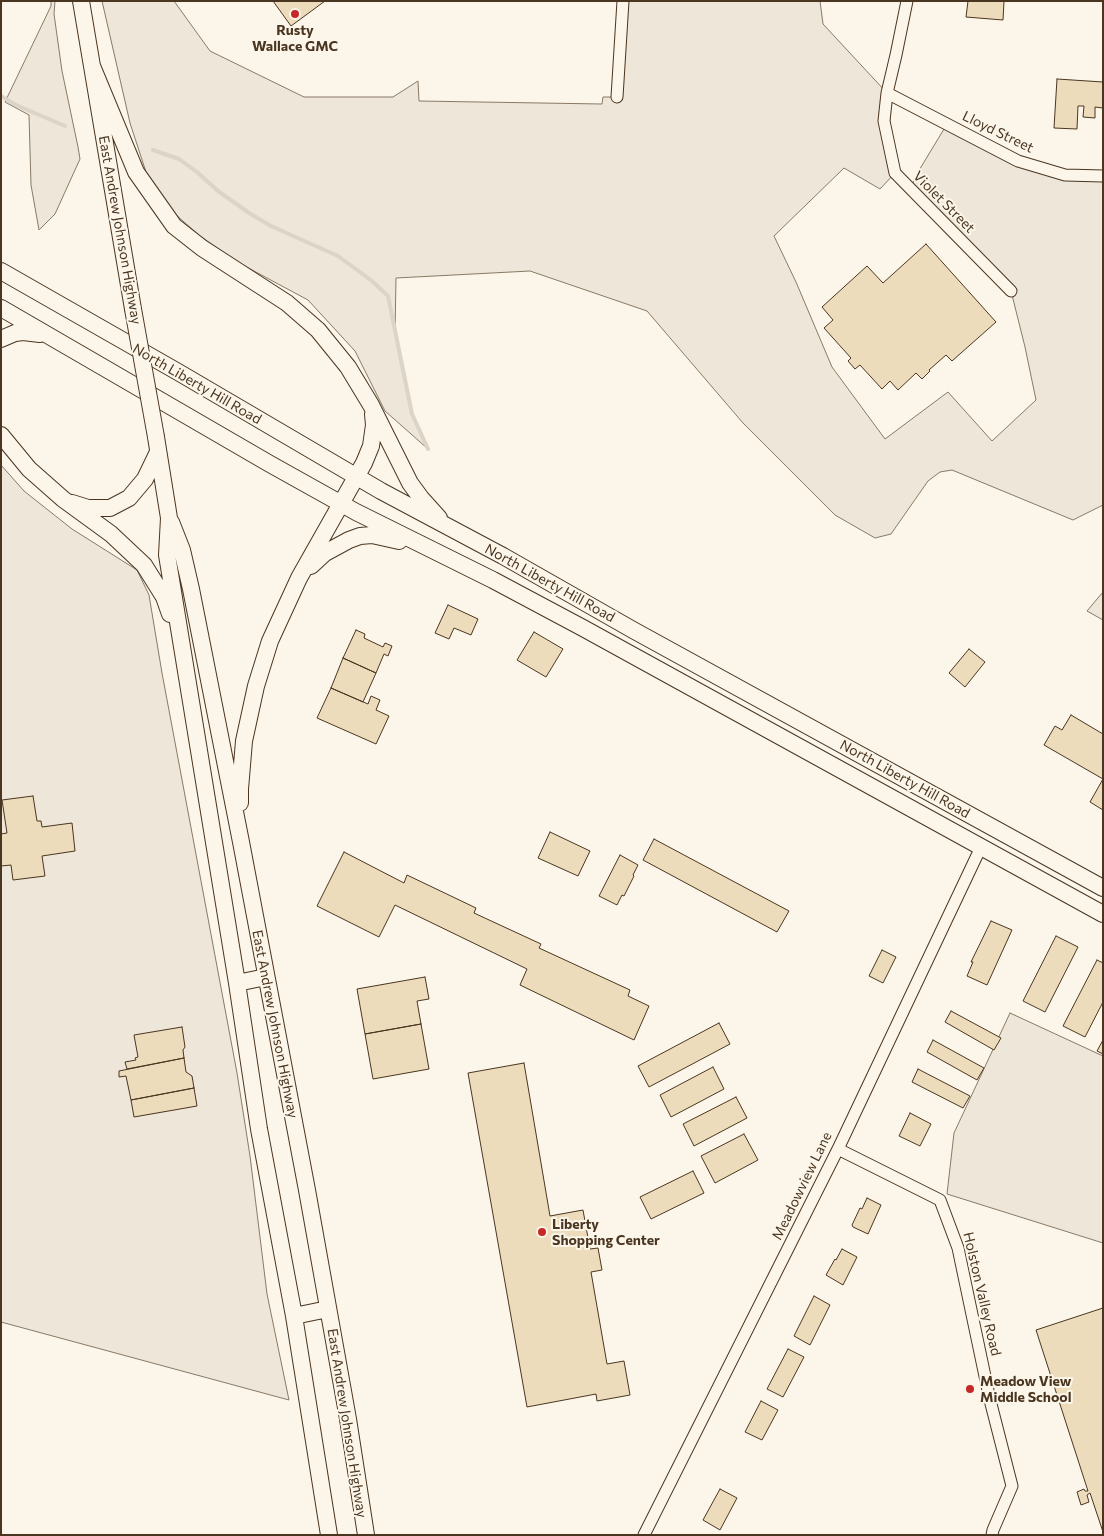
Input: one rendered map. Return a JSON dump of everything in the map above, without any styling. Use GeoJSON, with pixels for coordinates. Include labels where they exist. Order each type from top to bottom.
{"type":"FeatureCollection","features":[{"type":"Feature","properties":{"kind":"main road","name":"East Andrew Johnson Highway"},"geometry":{"type":"LineString","coordinates":[[81,1],[169,518],[167,555],[260,1129],[294,1316],[329,1535]]}},
{"type":"Feature","properties":{"kind":"main road"},"geometry":{"type":"LineString","coordinates":[[92,66],[136,172],[174,226],[202,248],[287,303],[318,330],[348,366],[371,405],[410,483],[448,527]]}},
{"type":"Feature","properties":{"kind":"main road","name":"North Liberty Hill Road"},"geometry":{"type":"LineString","coordinates":[[1,271],[357,477],[1103,888]]}},
{"type":"Feature","properties":{"kind":"main road","name":"North Liberty Hill Road"},"geometry":{"type":"LineString","coordinates":[[1,308],[341,504],[493,580],[583,628],[1103,914]]}},
{"type":"Feature","properties":{"kind":"main road"},"geometry":{"type":"LineString","coordinates":[[1,338],[23,332],[48,336]]}},
{"type":"Feature","properties":{"kind":"main road"},"geometry":{"type":"LineString","coordinates":[[240,842],[240,789],[244,741],[256,686],[270,641],[299,578],[357,477],[371,446],[374,425],[371,405]]}},
{"type":"Feature","properties":{"kind":"main road"},"geometry":{"type":"LineString","coordinates":[[1,435],[29,469],[63,500],[111,534],[144,565],[164,597],[182,650]]}},
{"type":"Feature","properties":{"kind":"main road"},"geometry":{"type":"LineString","coordinates":[[63,500],[88,508],[110,508],[129,498],[145,479],[157,445]]}},
{"type":"Feature","properties":{"kind":"main road","name":"East Andrew Johnson Highway"},"geometry":{"type":"LineString","coordinates":[[169,518],[182,550],[240,842],[350,1428],[366,1535]]}},
{"type":"Feature","properties":{"kind":"main road"},"geometry":{"type":"LineString","coordinates":[[299,578],[325,552],[360,536],[372,535],[426,548]]}},
{"type":"Feature","properties":{"kind":"main road"},"geometry":{"type":"LineString","coordinates":[[981,847],[991,826]]}},
{"type":"Feature","properties":{"kind":"main road"},"geometry":{"type":"LineString","coordinates":[[237,982],[266,977]]}},
{"type":"Feature","properties":{"kind":"main road"},"geometry":{"type":"LineString","coordinates":[[294,1316],[328,1309]]}},
{"type":"Feature","properties":{"kind":"street"},"geometry":{"type":"LineString","coordinates":[[617,97],[623,1]]}},
{"type":"Feature","properties":{"kind":"street","name":"Violet Street"},"geometry":{"type":"LineString","coordinates":[[907,1],[887,93],[884,121],[894,173],[1011,291]]}},
{"type":"Feature","properties":{"kind":"street","name":"Lloyd Street"},"geometry":{"type":"LineString","coordinates":[[887,93],[1018,161],[1065,175],[1103,176]]}},
{"type":"Feature","properties":{"kind":"street","name":"Meadowview Lane"},"geometry":{"type":"LineString","coordinates":[[644,1535],[838,1149],[981,847]]}},
{"type":"Feature","properties":{"kind":"street","name":"Holston Valley Road"},"geometry":{"type":"LineString","coordinates":[[838,1149],[940,1200],[958,1248],[990,1400],[1012,1486],[992,1535]]}},
{"type":"Feature","properties":{"kind":"shaded area"},"geometry":{"type":"Polygon","coordinates":[[[51,1],[55,1],[54,14],[62,71],[80,159],[55,214],[39,230],[31,185],[29,115],[5,102],[51,6],[51,1]]]}},
{"type":"Feature","properties":{"kind":"shaded area"},"geometry":{"type":"Polygon","coordinates":[[[102,1],[174,1],[210,51],[304,97],[393,97],[418,81],[419,101],[602,104],[603,97],[616,97],[623,1],[820,1],[823,24],[887,93],[895,173],[880,189],[844,168],[774,236],[832,367],[885,439],[948,392],[992,441],[1036,400],[1011,291],[910,189],[947,124],[1018,161],[1065,175],[1103,176],[1103,505],[1073,520],[952,470],[940,472],[928,481],[891,534],[875,538],[835,515],[743,423],[647,311],[530,271],[396,278],[395,333],[412,414],[428,449],[385,411],[355,351],[308,300],[239,263],[200,236],[175,214],[146,172],[130,123],[102,1]]]}},
{"type":"Feature","properties":{"kind":"shaded area"},"geometry":{"type":"Polygon","coordinates":[[[1,465],[24,491],[72,529],[137,570],[149,595],[237,1073],[250,1156],[267,1294],[289,1400],[1,1322],[1,465]]]}},
{"type":"Feature","properties":{"kind":"shaded area"},"geometry":{"type":"Polygon","coordinates":[[[1103,592],[1103,620],[1087,611],[1103,592]]]}},
{"type":"Feature","properties":{"kind":"shaded area"},"geometry":{"type":"Polygon","coordinates":[[[1010,1013],[1103,1056],[1103,1243],[947,1194],[954,1133],[1010,1013]]]}},
{"type":"Feature","properties":{"kind":"building","name":"Rusty Wallace GMC"},"geometry":{"type":"Polygon","coordinates":[[[273,1],[325,1],[291,26],[273,1]]]}},
{"type":"Feature","properties":{"kind":"building"},"geometry":{"type":"Polygon","coordinates":[[[968,1],[1004,1],[1003,20],[966,17],[968,1]]]}},
{"type":"Feature","properties":{"kind":"building"},"geometry":{"type":"Polygon","coordinates":[[[1057,79],[1103,82],[1103,108],[1095,107],[1095,118],[1083,117],[1084,106],[1078,106],[1077,129],[1054,128],[1057,79]]]}},
{"type":"Feature","properties":{"kind":"building"},"geometry":{"type":"Polygon","coordinates":[[[926,244],[996,322],[952,361],[946,355],[922,379],[916,373],[898,390],[890,381],[882,389],[860,365],[855,369],[848,361],[851,358],[824,328],[833,320],[822,307],[867,266],[883,283],[926,244]]]}},
{"type":"Feature","properties":{"kind":"building"},"geometry":{"type":"Polygon","coordinates":[[[448,605],[478,619],[471,635],[454,628],[449,639],[435,633],[448,605]]]}},
{"type":"Feature","properties":{"kind":"building"},"geometry":{"type":"Polygon","coordinates":[[[356,630],[365,634],[364,638],[383,647],[385,643],[392,646],[388,656],[384,654],[376,673],[343,658],[356,630]]]}},
{"type":"Feature","properties":{"kind":"building"},"geometry":{"type":"Polygon","coordinates":[[[534,632],[563,649],[546,677],[517,660],[534,632]]]}},
{"type":"Feature","properties":{"kind":"building"},"geometry":{"type":"Polygon","coordinates":[[[969,649],[985,662],[965,687],[949,673],[969,649]]]}},
{"type":"Feature","properties":{"kind":"building"},"geometry":{"type":"Polygon","coordinates":[[[343,658],[376,673],[363,702],[331,688],[343,658]]]}},
{"type":"Feature","properties":{"kind":"building"},"geometry":{"type":"Polygon","coordinates":[[[331,688],[368,704],[371,696],[380,700],[376,710],[389,716],[376,744],[317,718],[331,688]]]}},
{"type":"Feature","properties":{"kind":"building"},"geometry":{"type":"Polygon","coordinates":[[[1071,715],[1103,734],[1103,779],[1044,745],[1055,726],[1062,730],[1071,715]]]}},
{"type":"Feature","properties":{"kind":"building"},"geometry":{"type":"Polygon","coordinates":[[[1103,779],[1103,810],[1090,802],[1103,779]]]}},
{"type":"Feature","properties":{"kind":"building"},"geometry":{"type":"Polygon","coordinates":[[[33,796],[37,821],[41,821],[42,827],[72,823],[75,851],[42,856],[45,876],[13,880],[11,865],[1,866],[1,834],[7,833],[2,800],[33,796]]]}},
{"type":"Feature","properties":{"kind":"building"},"geometry":{"type":"Polygon","coordinates":[[[550,832],[590,851],[578,876],[538,858],[550,832]]]}},
{"type":"Feature","properties":{"kind":"building"},"geometry":{"type":"Polygon","coordinates":[[[654,839],[789,911],[777,932],[643,860],[654,839]]]}},
{"type":"Feature","properties":{"kind":"building"},"geometry":{"type":"Polygon","coordinates":[[[344,852],[404,883],[407,875],[476,908],[474,913],[541,944],[539,948],[630,990],[628,996],[649,1006],[634,1040],[520,985],[527,969],[395,905],[379,937],[317,906],[344,852]]]}},
{"type":"Feature","properties":{"kind":"building"},"geometry":{"type":"Polygon","coordinates":[[[620,855],[638,865],[624,896],[622,895],[617,905],[599,896],[620,855]]]}},
{"type":"Feature","properties":{"kind":"building"},"geometry":{"type":"Polygon","coordinates":[[[991,921],[1012,930],[987,985],[967,976],[973,962],[971,962],[991,921]]]}},
{"type":"Feature","properties":{"kind":"building"},"geometry":{"type":"Polygon","coordinates":[[[1056,936],[1078,947],[1045,1012],[1023,1001],[1056,936]]]}},
{"type":"Feature","properties":{"kind":"building"},"geometry":{"type":"Polygon","coordinates":[[[882,950],[896,957],[883,983],[869,976],[882,950]]]}},
{"type":"Feature","properties":{"kind":"building"},"geometry":{"type":"Polygon","coordinates":[[[1097,960],[1103,963],[1103,1002],[1085,1037],[1063,1026],[1097,960]]]}},
{"type":"Feature","properties":{"kind":"building"},"geometry":{"type":"Polygon","coordinates":[[[425,977],[429,999],[417,1001],[421,1024],[365,1034],[357,989],[425,977]]]}},
{"type":"Feature","properties":{"kind":"building"},"geometry":{"type":"Polygon","coordinates":[[[951,1011],[1001,1038],[994,1050],[945,1022],[951,1011]]]}},
{"type":"Feature","properties":{"kind":"building"},"geometry":{"type":"Polygon","coordinates":[[[719,1023],[730,1044],[649,1087],[638,1066],[719,1023]]]}},
{"type":"Feature","properties":{"kind":"building"},"geometry":{"type":"Polygon","coordinates":[[[421,1024],[429,1069],[373,1079],[365,1034],[421,1024]]]}},
{"type":"Feature","properties":{"kind":"building"},"geometry":{"type":"Polygon","coordinates":[[[182,1027],[185,1047],[183,1050],[184,1058],[127,1069],[125,1062],[136,1060],[135,1058],[138,1057],[134,1035],[182,1027]]]}},
{"type":"Feature","properties":{"kind":"building"},"geometry":{"type":"Polygon","coordinates":[[[933,1040],[984,1068],[977,1080],[927,1052],[933,1040]]]}},
{"type":"Feature","properties":{"kind":"building"},"geometry":{"type":"Polygon","coordinates":[[[1103,1040],[1103,1054],[1097,1051],[1103,1040]]]}},
{"type":"Feature","properties":{"kind":"building"},"geometry":{"type":"Polygon","coordinates":[[[184,1058],[186,1072],[192,1076],[194,1088],[131,1100],[126,1076],[119,1077],[119,1071],[184,1058]]]}},
{"type":"Feature","properties":{"kind":"building","name":"Liberty Shopping Center"},"geometry":{"type":"Polygon","coordinates":[[[524,1063],[550,1216],[583,1210],[590,1249],[598,1248],[602,1270],[591,1272],[607,1364],[624,1361],[630,1395],[597,1401],[596,1394],[527,1407],[468,1073],[524,1063]]]}},
{"type":"Feature","properties":{"kind":"building"},"geometry":{"type":"Polygon","coordinates":[[[713,1067],[724,1089],[671,1117],[660,1095],[713,1067]]]}},
{"type":"Feature","properties":{"kind":"building"},"geometry":{"type":"Polygon","coordinates":[[[918,1069],[970,1096],[963,1108],[912,1082],[918,1069]]]}},
{"type":"Feature","properties":{"kind":"building"},"geometry":{"type":"Polygon","coordinates":[[[194,1088],[197,1106],[134,1117],[131,1100],[194,1088]]]}},
{"type":"Feature","properties":{"kind":"building"},"geometry":{"type":"Polygon","coordinates":[[[736,1097],[747,1118],[694,1146],[683,1124],[736,1097]]]}},
{"type":"Feature","properties":{"kind":"building"},"geometry":{"type":"Polygon","coordinates":[[[910,1113],[931,1124],[920,1146],[899,1136],[910,1113]]]}},
{"type":"Feature","properties":{"kind":"building"},"geometry":{"type":"Polygon","coordinates":[[[744,1134],[758,1160],[715,1183],[701,1156],[744,1134]]]}},
{"type":"Feature","properties":{"kind":"building"},"geometry":{"type":"Polygon","coordinates":[[[693,1171],[704,1193],[651,1219],[640,1197],[693,1171]]]}},
{"type":"Feature","properties":{"kind":"building"},"geometry":{"type":"Polygon","coordinates":[[[867,1198],[881,1205],[868,1234],[852,1225],[867,1198]]]}},
{"type":"Feature","properties":{"kind":"building"},"geometry":{"type":"Polygon","coordinates":[[[842,1249],[857,1257],[843,1285],[826,1275],[842,1249]]]}},
{"type":"Feature","properties":{"kind":"building"},"geometry":{"type":"Polygon","coordinates":[[[814,1296],[830,1305],[810,1345],[794,1336],[814,1296]]]}},
{"type":"Feature","properties":{"kind":"building","name":"Meadow View Middle School"},"geometry":{"type":"Polygon","coordinates":[[[1103,1308],[1103,1532],[1090,1493],[1087,1495],[1089,1502],[1081,1505],[1077,1492],[1084,1489],[1088,1491],[1036,1330],[1103,1308]]]}},
{"type":"Feature","properties":{"kind":"building"},"geometry":{"type":"Polygon","coordinates":[[[788,1349],[804,1357],[783,1397],[767,1389],[788,1349]]]}},
{"type":"Feature","properties":{"kind":"building"},"geometry":{"type":"Polygon","coordinates":[[[761,1401],[778,1410],[762,1440],[745,1432],[761,1401]]]}},
{"type":"Feature","properties":{"kind":"building"},"geometry":{"type":"Polygon","coordinates":[[[720,1489],[737,1498],[720,1530],[703,1520],[720,1489]]]}},
{"type":"Feature","properties":{"kind":"waterway"},"geometry":{"type":"LineString","coordinates":[[1,96],[16,105],[65,126]]}},
{"type":"Feature","properties":{"kind":"waterway"},"geometry":{"type":"LineString","coordinates":[[153,150],[179,159],[218,191],[271,226],[338,256],[372,281],[388,296],[412,414],[428,449]]}},
{"type":"Feature","properties":{"kind":"place","name":"Rusty Wallace GMC"},"geometry":{"type":"Point","coordinates":[295,14]}},
{"type":"Feature","properties":{"kind":"place","name":"Liberty Shopping Center"},"geometry":{"type":"Point","coordinates":[542,1232]}},
{"type":"Feature","properties":{"kind":"place","name":"Meadow View Middle School"},"geometry":{"type":"Point","coordinates":[970,1389]}}]}
